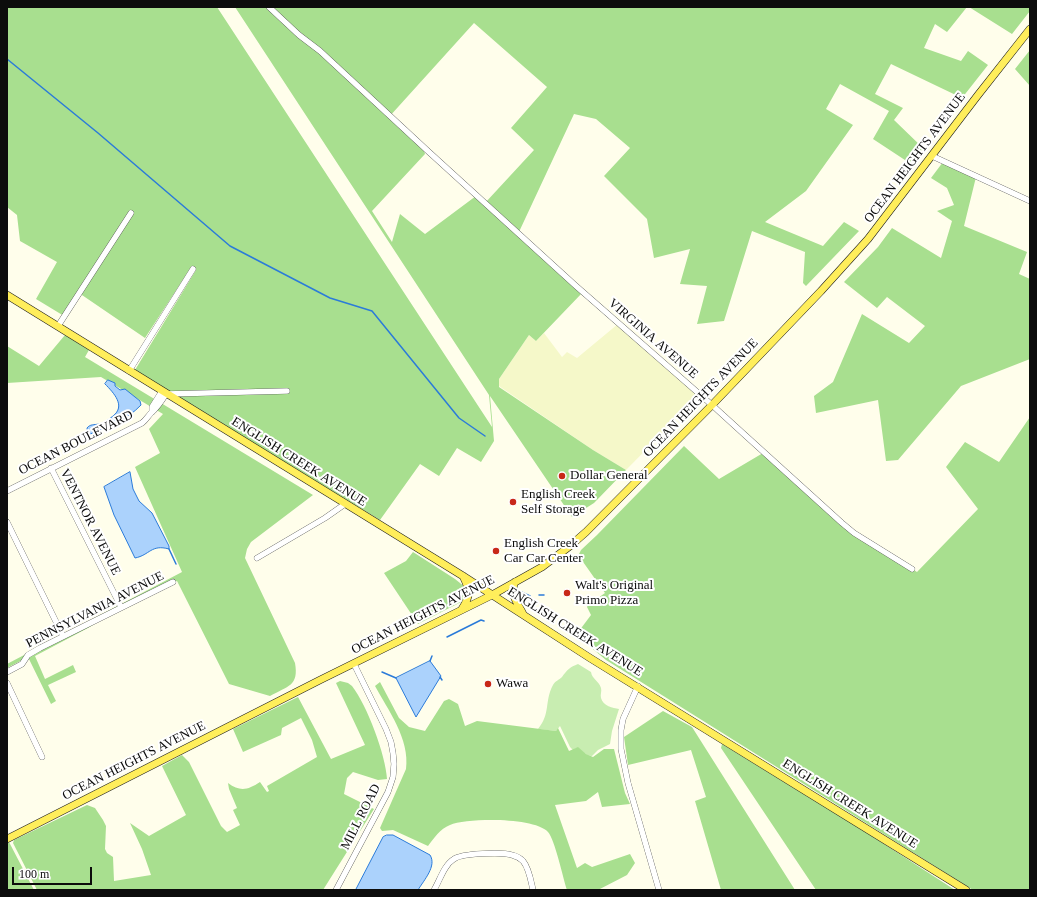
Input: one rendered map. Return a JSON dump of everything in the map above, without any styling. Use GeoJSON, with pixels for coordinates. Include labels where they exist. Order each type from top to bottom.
{"type":"FeatureCollection","features":[{"type":"Feature","properties":{"kind":"main road","name":"OCEAN HEIGHTS AVENUE"},"geometry":{"type":"LineString","coordinates":[[7,839],[492,595],[542,567],[570,546],[586,532],[712,405],[821,291],[868,239],[1030,29]]}},
{"type":"Feature","properties":{"kind":"main road","name":"ENGLISH CREEK AVENUE"},"geometry":{"type":"LineString","coordinates":[[7,295],[463,576],[966,890]]}},
{"type":"Feature","properties":{"kind":"main road"},"geometry":{"type":"LineString","coordinates":[[461,610],[468,598],[469,593],[468,586],[463,576]]}},
{"type":"Feature","properties":{"kind":"main road"},"geometry":{"type":"LineString","coordinates":[[515,582],[512,587],[513,593],[523,614]]}},
{"type":"Feature","properties":{"kind":"street","name":"VIRGINIA AVENUE"},"geometry":{"type":"LineString","coordinates":[[269,7],[299,35],[320,51],[576,286],[712,405],[854,533],[912,569]]}},
{"type":"Feature","properties":{"kind":"street"},"geometry":{"type":"LineString","coordinates":[[932,156],[1030,201]]}},
{"type":"Feature","properties":{"kind":"street"},"geometry":{"type":"LineString","coordinates":[[58,326],[131,213]]}},
{"type":"Feature","properties":{"kind":"street"},"geometry":{"type":"LineString","coordinates":[[129,371],[193,269]]}},
{"type":"Feature","properties":{"kind":"street"},"geometry":{"type":"LineString","coordinates":[[164,392],[287,391]]}},
{"type":"Feature","properties":{"kind":"street","name":"OCEAN BOULEVARD"},"geometry":{"type":"LineString","coordinates":[[7,491],[142,423],[152,412],[152,408],[164,392]]}},
{"type":"Feature","properties":{"kind":"street","name":"VENTNOR AVENUE"},"geometry":{"type":"LineString","coordinates":[[51,468],[121,607]]}},
{"type":"Feature","properties":{"kind":"street"},"geometry":{"type":"LineString","coordinates":[[257,558],[325,518],[345,504]]}},
{"type":"Feature","properties":{"kind":"street"},"geometry":{"type":"LineString","coordinates":[[7,522],[63,636]]}},
{"type":"Feature","properties":{"kind":"street","name":"PENNSYLVANIA AVENUE"},"geometry":{"type":"LineString","coordinates":[[7,672],[22,664],[28,655],[63,636],[173,582]]}},
{"type":"Feature","properties":{"kind":"street","name":"MILL ROAD"},"geometry":{"type":"LineString","coordinates":[[336,890],[388,792],[393,776],[394,764],[393,753],[386,729],[354,664]]}},
{"type":"Feature","properties":{"kind":"street"},"geometry":{"type":"LineString","coordinates":[[7,683],[42,757]]}},
{"type":"Feature","properties":{"kind":"street"},"geometry":{"type":"LineString","coordinates":[[638,686],[623,719],[620,730],[621,749],[628,783],[659,890]]}},
{"type":"Feature","properties":{"kind":"street"},"geometry":{"type":"LineString","coordinates":[[434,890],[447,866],[457,857],[467,854],[504,854],[516,856],[525,863],[533,890]]}},
{"type":"Feature","properties":{"kind":"green space"},"geometry":{"type":"Polygon","coordinates":[[[7,7],[217,7],[492,427],[489,395],[235,7],[967,7],[947,32],[935,24],[924,48],[961,61],[968,51],[988,65],[962,98],[891,64],[875,94],[903,108],[894,120],[923,148],[911,164],[873,139],[889,111],[840,84],[826,109],[853,125],[806,191],[765,222],[823,246],[844,222],[859,231],[806,286],[803,283],[805,252],[752,231],[724,321],[697,324],[707,286],[680,284],[690,249],[654,258],[647,219],[604,176],[630,148],[596,119],[574,114],[518,234],[583,292],[536,341],[529,335],[499,379],[499,387],[593,450],[626,470],[594,503],[572,517],[490,396],[494,441],[481,462],[457,448],[439,476],[420,464],[380,520],[135,370],[196,270],[192,266],[145,338],[79,293],[64,316],[36,299],[57,262],[20,241],[17,215],[7,207],[7,7]],[[474,23],[389,117],[423,147],[425,154],[372,211],[392,242],[400,214],[425,234],[476,196],[485,203],[534,150],[511,128],[547,87],[474,23]]]}},
{"type":"Feature","properties":{"kind":"green space"},"geometry":{"type":"Polygon","coordinates":[[[969,7],[1030,7],[1030,11],[1012,34],[969,7]]]}},
{"type":"Feature","properties":{"kind":"green space"},"geometry":{"type":"Polygon","coordinates":[[[1030,50],[1030,86],[1015,69],[1030,50]]]}},
{"type":"Feature","properties":{"kind":"green space"},"geometry":{"type":"Polygon","coordinates":[[[943,162],[976,177],[964,226],[1027,252],[1019,274],[1030,279],[1030,359],[961,386],[898,460],[886,461],[878,400],[816,413],[814,396],[833,382],[862,314],[909,343],[925,326],[887,297],[877,308],[844,282],[878,247],[892,228],[941,258],[952,221],[937,211],[954,205],[947,188],[931,178],[943,162]]]}},
{"type":"Feature","properties":{"kind":"green space"},"geometry":{"type":"Polygon","coordinates":[[[618,324],[700,395],[626,470],[593,450],[499,386],[499,379],[529,335],[536,341],[544,333],[562,357],[567,352],[577,358],[618,324]]]}},
{"type":"Feature","properties":{"kind":"green space"},"geometry":{"type":"Polygon","coordinates":[[[65,335],[89,350],[85,357],[313,495],[251,542],[247,549],[245,558],[295,663],[296,671],[294,681],[287,687],[270,696],[229,684],[177,581],[121,607],[88,628],[35,656],[45,679],[73,665],[76,672],[48,685],[56,701],[51,704],[28,657],[7,668],[7,664],[182,572],[135,467],[160,453],[149,429],[163,414],[101,377],[7,383],[7,346],[39,366],[65,335]]]}},
{"type":"Feature","properties":{"kind":"green space"},"geometry":{"type":"Polygon","coordinates":[[[1030,417],[1030,890],[973,890],[606,660],[576,635],[591,615],[587,607],[588,605],[605,593],[581,559],[579,554],[581,550],[684,446],[719,479],[763,453],[854,531],[917,572],[978,509],[946,467],[965,442],[999,462],[1030,417]]]}},
{"type":"Feature","properties":{"kind":"green space"},"geometry":{"type":"Polygon","coordinates":[[[413,552],[465,587],[465,596],[463,601],[418,624],[384,573],[406,561],[413,552]]]}},
{"type":"Feature","properties":{"kind":"green space"},"geometry":{"type":"Polygon","coordinates":[[[578,664],[591,672],[599,684],[602,701],[608,706],[619,709],[612,731],[610,744],[598,750],[592,756],[576,748],[573,750],[570,747],[560,726],[556,731],[538,729],[545,718],[550,691],[554,684],[565,672],[578,664]]]}},
{"type":"Feature","properties":{"kind":"green space"},"geometry":{"type":"Polygon","coordinates":[[[340,681],[348,683],[352,686],[364,705],[375,731],[386,769],[387,779],[378,780],[353,772],[347,778],[344,794],[374,809],[323,890],[37,890],[13,843],[14,840],[87,805],[95,808],[106,826],[105,849],[107,853],[113,857],[114,881],[151,875],[142,849],[130,823],[149,836],[186,815],[162,766],[182,755],[189,762],[221,826],[227,832],[240,825],[233,810],[237,808],[228,783],[236,788],[244,789],[252,787],[260,782],[267,792],[269,791],[267,786],[317,757],[312,740],[301,718],[282,728],[281,735],[243,752],[233,729],[298,697],[331,759],[365,745],[336,683],[340,681]]]}},
{"type":"Feature","properties":{"kind":"green space"},"geometry":{"type":"Polygon","coordinates":[[[380,682],[399,718],[409,727],[425,731],[444,701],[449,699],[458,704],[465,726],[477,721],[556,731],[558,728],[569,751],[578,747],[586,754],[593,757],[604,749],[614,749],[625,793],[630,804],[602,807],[598,792],[586,801],[555,805],[577,868],[585,863],[592,867],[630,854],[635,863],[627,875],[598,890],[567,890],[556,851],[551,836],[548,832],[540,827],[515,821],[485,820],[450,825],[443,829],[428,846],[393,830],[382,831],[380,828],[406,769],[406,758],[405,747],[397,725],[375,686],[380,682]]]}},
{"type":"Feature","properties":{"kind":"green space"},"geometry":{"type":"Polygon","coordinates":[[[663,711],[692,727],[795,890],[721,890],[695,801],[706,797],[691,750],[628,765],[624,737],[663,711]]]}},
{"type":"Feature","properties":{"kind":"green space"},"geometry":{"type":"Polygon","coordinates":[[[722,744],[867,833],[955,890],[816,890],[721,748],[722,744]]]}},
{"type":"Feature","properties":{"kind":"green space"},"geometry":{"type":"Polygon","coordinates":[[[9,842],[34,890],[7,890],[7,843],[9,842]]]}},
{"type":"Feature","properties":{"kind":"water"},"geometry":{"type":"Polygon","coordinates":[[[108,380],[115,383],[115,386],[120,390],[125,389],[140,401],[141,405],[123,419],[88,435],[88,427],[91,425],[101,424],[117,412],[119,404],[115,395],[105,384],[108,380]]]}},
{"type":"Feature","properties":{"kind":"water"},"geometry":{"type":"Polygon","coordinates":[[[130,472],[133,489],[139,501],[152,513],[169,546],[169,549],[154,549],[140,557],[135,558],[114,515],[104,487],[130,472]]]}},
{"type":"Feature","properties":{"kind":"water"},"geometry":{"type":"Polygon","coordinates":[[[430,661],[441,676],[416,717],[396,678],[430,661]]]}},
{"type":"Feature","properties":{"kind":"water"},"geometry":{"type":"Polygon","coordinates":[[[393,835],[430,855],[432,859],[431,868],[418,890],[356,889],[383,837],[393,835]]]}},
{"type":"Feature","properties":{"kind":"waterway"},"geometry":{"type":"LineString","coordinates":[[7,59],[98,133],[230,246],[330,298],[372,311],[459,418],[485,436]]}},
{"type":"Feature","properties":{"kind":"waterway"},"geometry":{"type":"LineString","coordinates":[[169,549],[176,564]]}},
{"type":"Feature","properties":{"kind":"waterway"},"geometry":{"type":"LineString","coordinates":[[515,589],[530,596]]}},
{"type":"Feature","properties":{"kind":"waterway"},"geometry":{"type":"LineString","coordinates":[[539,595],[544,595]]}},
{"type":"Feature","properties":{"kind":"waterway"},"geometry":{"type":"LineString","coordinates":[[447,637],[481,620],[484,621]]}},
{"type":"Feature","properties":{"kind":"waterway"},"geometry":{"type":"LineString","coordinates":[[430,661],[432,656]]}},
{"type":"Feature","properties":{"kind":"waterway"},"geometry":{"type":"LineString","coordinates":[[382,672],[396,678]]}},
{"type":"Feature","properties":{"kind":"place","name":"Dollar General"},"geometry":{"type":"Point","coordinates":[562,476]}},
{"type":"Feature","properties":{"kind":"place","name":"English Creek Self Storage"},"geometry":{"type":"Point","coordinates":[513,502]}},
{"type":"Feature","properties":{"kind":"place","name":"English Creek Car Car Center"},"geometry":{"type":"Point","coordinates":[496,551]}},
{"type":"Feature","properties":{"kind":"place","name":"Walt's Original Primo Pizza"},"geometry":{"type":"Point","coordinates":[567,593]}},
{"type":"Feature","properties":{"kind":"place","name":"Wawa"},"geometry":{"type":"Point","coordinates":[488,684]}}]}
